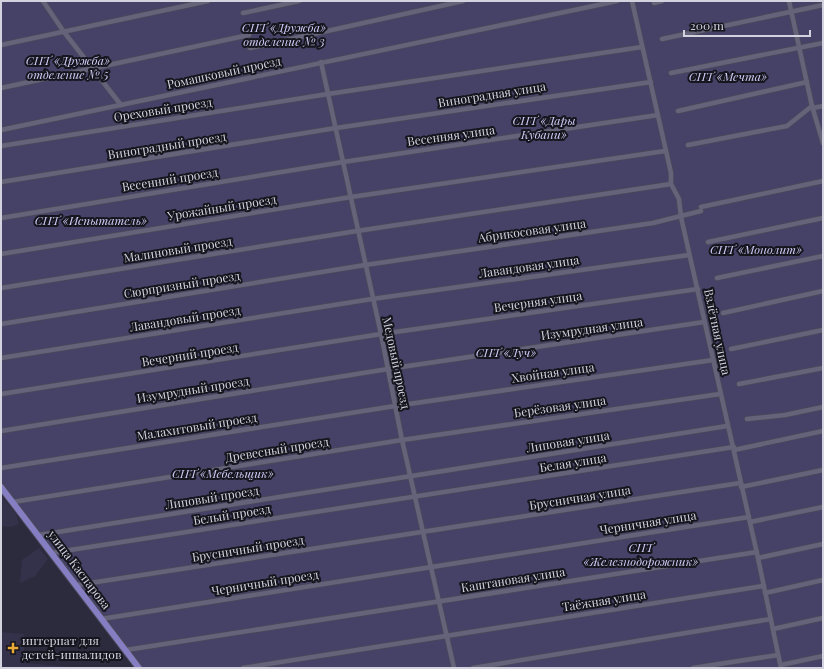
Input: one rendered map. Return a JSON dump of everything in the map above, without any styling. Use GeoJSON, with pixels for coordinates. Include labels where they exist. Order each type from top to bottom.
{"type":"FeatureCollection","features":[{"type":"Feature","properties":{"kind":"main road","name":"улица Каспарова"},"geometry":{"type":"LineString","coordinates":[[1,487],[139,668]]}},
{"type":"Feature","properties":{"kind":"street"},"geometry":{"type":"LineString","coordinates":[[43,1],[64,32],[121,105]]}},
{"type":"Feature","properties":{"kind":"street"},"geometry":{"type":"LineString","coordinates":[[1,45],[208,1]]}},
{"type":"Feature","properties":{"kind":"street"},"geometry":{"type":"LineString","coordinates":[[244,13],[299,1]]}},
{"type":"Feature","properties":{"kind":"street"},"geometry":{"type":"LineString","coordinates":[[250,48],[463,1]]}},
{"type":"Feature","properties":{"kind":"street","name":"Ромашковый проезд"},"geometry":{"type":"LineString","coordinates":[[1,130],[617,1]]}},
{"type":"Feature","properties":{"kind":"street","name":"Взлётная улица"},"geometry":{"type":"LineString","coordinates":[[632,1],[658,115],[671,184],[679,199],[689,255],[698,289],[727,426],[734,449],[750,520],[781,666]]}},
{"type":"Feature","properties":{"kind":"street"},"geometry":{"type":"LineString","coordinates":[[654,3],[662,1]]}},
{"type":"Feature","properties":{"kind":"street"},"geometry":{"type":"LineString","coordinates":[[789,1],[813,107],[823,143]]}},
{"type":"Feature","properties":{"kind":"street"},"geometry":{"type":"LineString","coordinates":[[662,39],[823,5]]}},
{"type":"Feature","properties":{"kind":"street"},"geometry":{"type":"LineString","coordinates":[[1,88],[249,35]]}},
{"type":"Feature","properties":{"kind":"street"},"geometry":{"type":"LineString","coordinates":[[671,73],[823,43]]}},
{"type":"Feature","properties":{"kind":"street","name":"Ореховый проезд"},"geometry":{"type":"LineString","coordinates":[[1,146],[642,46]]}},
{"type":"Feature","properties":{"kind":"street","name":"Медовый проезд"},"geometry":{"type":"LineString","coordinates":[[321,62],[351,197],[357,231],[381,334],[402,440],[454,668]]}},
{"type":"Feature","properties":{"kind":"street","name":"Виноградная улица"},"geometry":{"type":"LineString","coordinates":[[336,128],[650,82]]}},
{"type":"Feature","properties":{"kind":"street"},"geometry":{"type":"LineString","coordinates":[[678,111],[808,82]]}},
{"type":"Feature","properties":{"kind":"street"},"geometry":{"type":"LineString","coordinates":[[688,145],[788,126],[813,107],[823,106]]}},
{"type":"Feature","properties":{"kind":"street","name":"Весенняя улица"},"geometry":{"type":"LineString","coordinates":[[343,162],[658,115]]}},
{"type":"Feature","properties":{"kind":"street","name":"Виноградный проезд"},"geometry":{"type":"LineString","coordinates":[[1,182],[336,128]]}},
{"type":"Feature","properties":{"kind":"street","name":"Урожайный проезд"},"geometry":{"type":"LineString","coordinates":[[1,254],[351,197],[665,151]]}},
{"type":"Feature","properties":{"kind":"street","name":"Весенний проезд"},"geometry":{"type":"LineString","coordinates":[[1,218],[343,162]]}},
{"type":"Feature","properties":{"kind":"street","name":"Абрикосовая улица"},"geometry":{"type":"LineString","coordinates":[[366,266],[681,217],[701,209],[823,181]]}},
{"type":"Feature","properties":{"kind":"street","name":"Малиновый проезд"},"geometry":{"type":"LineString","coordinates":[[1,288],[357,231],[671,184]]}},
{"type":"Feature","properties":{"kind":"street"},"geometry":{"type":"LineString","coordinates":[[708,242],[823,218]]}},
{"type":"Feature","properties":{"kind":"street","name":"Лавандовая улица"},"geometry":{"type":"LineString","coordinates":[[372,299],[689,255]]}},
{"type":"Feature","properties":{"kind":"street"},"geometry":{"type":"LineString","coordinates":[[717,278],[823,256]]}},
{"type":"Feature","properties":{"kind":"street","name":"Сюрпризный проезд"},"geometry":{"type":"LineString","coordinates":[[1,324],[366,266]]}},
{"type":"Feature","properties":{"kind":"street","name":"Вечерняя улица"},"geometry":{"type":"LineString","coordinates":[[381,334],[698,289]]}},
{"type":"Feature","properties":{"kind":"street"},"geometry":{"type":"LineString","coordinates":[[723,313],[823,291]]}},
{"type":"Feature","properties":{"kind":"street","name":"Лавандовый проезд"},"geometry":{"type":"LineString","coordinates":[[1,358],[372,299]]}},
{"type":"Feature","properties":{"kind":"street","name":"Изумрудная улица"},"geometry":{"type":"LineString","coordinates":[[388,369],[704,322]]}},
{"type":"Feature","properties":{"kind":"street"},"geometry":{"type":"LineString","coordinates":[[731,350],[823,330]]}},
{"type":"Feature","properties":{"kind":"street","name":"Вечерний проезд"},"geometry":{"type":"LineString","coordinates":[[1,394],[381,334]]}},
{"type":"Feature","properties":{"kind":"street","name":"Хвойная улица"},"geometry":{"type":"LineString","coordinates":[[395,406],[713,360]]}},
{"type":"Feature","properties":{"kind":"street"},"geometry":{"type":"LineString","coordinates":[[739,384],[823,368]]}},
{"type":"Feature","properties":{"kind":"street","name":"Изумрудный проезд"},"geometry":{"type":"LineString","coordinates":[[1,431],[388,369]]}},
{"type":"Feature","properties":{"kind":"street","name":"Берёзовая улица"},"geometry":{"type":"LineString","coordinates":[[402,440],[720,394]]}},
{"type":"Feature","properties":{"kind":"street","name":"Малахитовый проезд"},"geometry":{"type":"LineString","coordinates":[[1,468],[395,406]]}},
{"type":"Feature","properties":{"kind":"street"},"geometry":{"type":"LineString","coordinates":[[747,419],[785,415],[823,407]]}},
{"type":"Feature","properties":{"kind":"street","name":"Липовая улица"},"geometry":{"type":"LineString","coordinates":[[411,476],[727,426]]}},
{"type":"Feature","properties":{"kind":"street","name":"Белая улица"},"geometry":{"type":"LineString","coordinates":[[416,498],[734,449],[823,431]]}},
{"type":"Feature","properties":{"kind":"street","name":"Древесный проезд"},"geometry":{"type":"LineString","coordinates":[[13,502],[402,440]]}},
{"type":"Feature","properties":{"kind":"street","name":"Брусничная улица"},"geometry":{"type":"LineString","coordinates":[[423,533],[741,485],[823,470]]}},
{"type":"Feature","properties":{"kind":"street","name":"Липовый проезд"},"geometry":{"type":"LineString","coordinates":[[39,535],[411,476]]}},
{"type":"Feature","properties":{"kind":"street","name":"Белый проезд"},"geometry":{"type":"LineString","coordinates":[[51,553],[416,498]]}},
{"type":"Feature","properties":{"kind":"street","name":"Черничная улица"},"geometry":{"type":"LineString","coordinates":[[431,567],[750,520],[823,507]]}},
{"type":"Feature","properties":{"kind":"street","name":"Брусничный проезд"},"geometry":{"type":"LineString","coordinates":[[76,585],[423,533]]}},
{"type":"Feature","properties":{"kind":"street"},"geometry":{"type":"LineString","coordinates":[[758,558],[823,544]]}},
{"type":"Feature","properties":{"kind":"street","name":"Каштановая улица"},"geometry":{"type":"LineString","coordinates":[[126,650],[757,552]]}},
{"type":"Feature","properties":{"kind":"street","name":"Черничный проезд"},"geometry":{"type":"LineString","coordinates":[[102,618],[431,567]]}},
{"type":"Feature","properties":{"kind":"street"},"geometry":{"type":"LineString","coordinates":[[765,593],[823,580]]}},
{"type":"Feature","properties":{"kind":"street","name":"Таёжная улица"},"geometry":{"type":"LineString","coordinates":[[243,668],[763,586]]}},
{"type":"Feature","properties":{"kind":"street"},"geometry":{"type":"LineString","coordinates":[[773,629],[823,618]]}},
{"type":"Feature","properties":{"kind":"street"},"geometry":{"type":"LineString","coordinates":[[474,668],[771,619]]}},
{"type":"Feature","properties":{"kind":"street"},"geometry":{"type":"LineString","coordinates":[[693,668],[778,654]]}},
{"type":"Feature","properties":{"kind":"street"},"geometry":{"type":"LineString","coordinates":[[781,666],[823,656]]}},
{"type":"Feature","properties":{"kind":"shaded area"},"geometry":{"type":"Polygon","coordinates":[[[1,496],[16,514],[19,524],[11,527],[1,526],[1,496]]]}},
{"type":"Feature","properties":{"kind":"shaded area"},"geometry":{"type":"Polygon","coordinates":[[[39,548],[48,559],[35,576],[20,583],[22,560],[39,548]]]}},
{"type":"Feature","properties":{"kind":"shaded area","name":"интернат для детей-инвалидов"},"geometry":{"type":"Polygon","coordinates":[[[1,632],[24,634],[24,663],[83,668],[1,668],[1,632]]]}},
{"type":"Feature","properties":{"kind":"green space"},"geometry":{"type":"Polygon","coordinates":[[[1,1],[823,1],[823,668],[139,668],[1,487],[1,1]]]}},
{"type":"Feature","properties":{"kind":"place","name":"интернат для детей-инвалидов"},"geometry":{"type":"Point","coordinates":[13,648]}},
{"type":"Feature","properties":{"kind":"park label","name":"СНТ «Дружба» отделение № 3"},"geometry":{"type":"Point","coordinates":[284,35]}},
{"type":"Feature","properties":{"kind":"park label","name":"СНТ «Дружба» отделение № 5"},"geometry":{"type":"Point","coordinates":[68,68]}},
{"type":"Feature","properties":{"kind":"park label","name":"СНТ «Мечта»"},"geometry":{"type":"Point","coordinates":[728,77]}},
{"type":"Feature","properties":{"kind":"park label","name":"СНТ «Дары Кубани»"},"geometry":{"type":"Point","coordinates":[544,128]}},
{"type":"Feature","properties":{"kind":"park label","name":"СНТ «Испытатель»"},"geometry":{"type":"Point","coordinates":[91,221]}},
{"type":"Feature","properties":{"kind":"park label","name":"СНТ «Монолит»"},"geometry":{"type":"Point","coordinates":[756,250]}},
{"type":"Feature","properties":{"kind":"park label","name":"СНТ «Луч»"},"geometry":{"type":"Point","coordinates":[506,353]}},
{"type":"Feature","properties":{"kind":"park label","name":"СНТ «Мебельщик»"},"geometry":{"type":"Point","coordinates":[223,474]}},
{"type":"Feature","properties":{"kind":"park label","name":"СНТ «Железнодорожник»"},"geometry":{"type":"Point","coordinates":[641,555]}}]}
